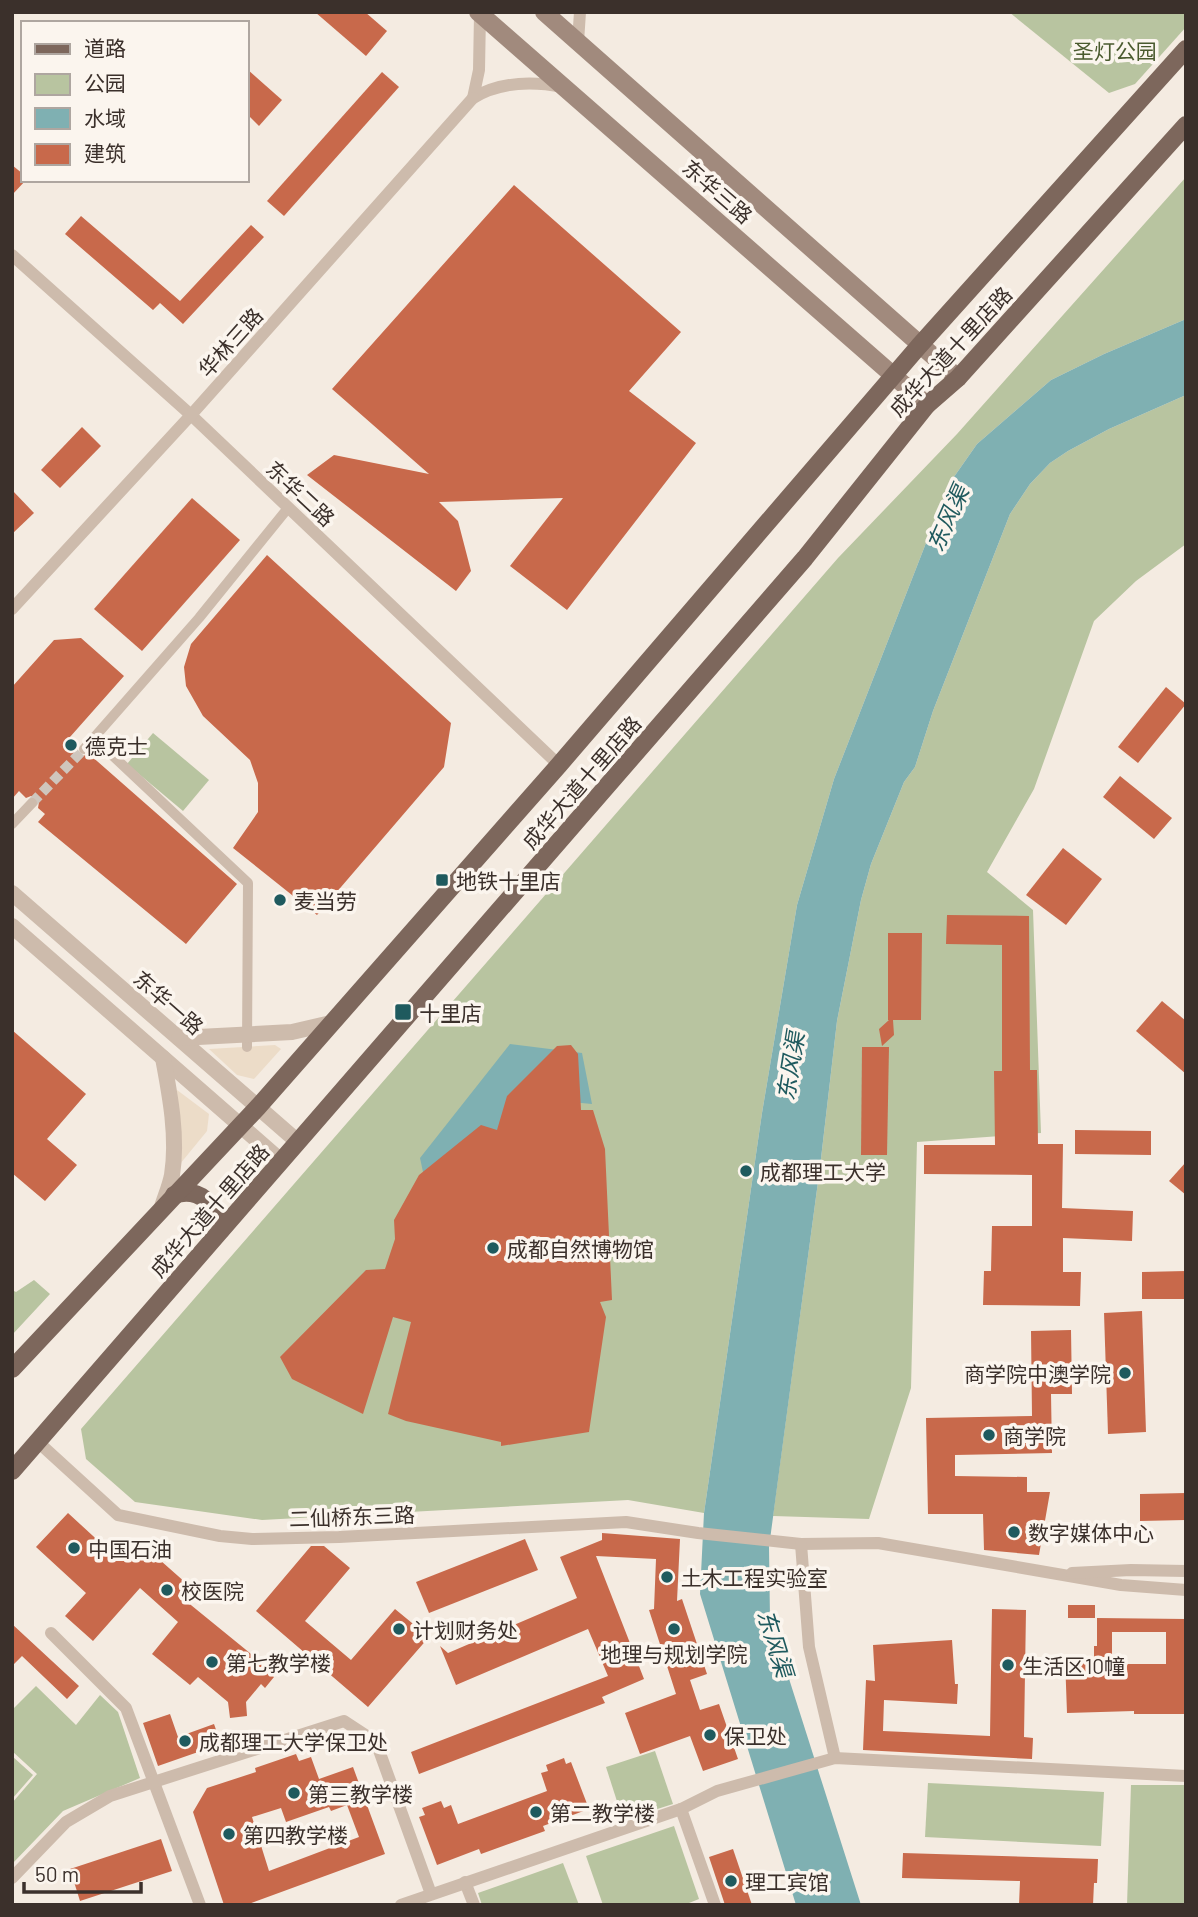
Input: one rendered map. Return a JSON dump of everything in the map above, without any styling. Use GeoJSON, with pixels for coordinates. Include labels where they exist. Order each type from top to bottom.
{"type":"FeatureCollection","features":[{"type":"Feature","properties":{"kind":"main road","name":"东华三路"},"geometry":{"type":"LineString","coordinates":[[544,12],[958,378]]}},
{"type":"Feature","properties":{"kind":"main road","name":"东华三路"},"geometry":{"type":"LineString","coordinates":[[479,13],[927,405]]}},
{"type":"Feature","properties":{"kind":"main road","name":"成华大道十里店路"},"geometry":{"type":"LineString","coordinates":[[12,1369],[257,1107],[559,765],[919,346],[1186,49]]}},
{"type":"Feature","properties":{"kind":"main road","name":"成华大道十里店路"},"geometry":{"type":"LineString","coordinates":[[12,1471],[805,558],[927,405],[958,378],[1186,125]]}},
{"type":"Feature","properties":{"kind":"main road"},"geometry":{"type":"LineString","coordinates":[[168,1202],[184,1192],[200,1195],[215,1207],[221,1230]]}},
{"type":"Feature","properties":{"kind":"street"},"geometry":{"type":"LineString","coordinates":[[578,42],[580,12]]}},
{"type":"Feature","properties":{"kind":"street"},"geometry":{"type":"LineString","coordinates":[[473,98],[479,70],[479,13]]}},
{"type":"Feature","properties":{"kind":"street"},"geometry":{"type":"LineString","coordinates":[[473,98],[490,88],[516,84],[537,82],[565,88]]}},
{"type":"Feature","properties":{"kind":"street","name":"华林三路"},"geometry":{"type":"LineString","coordinates":[[12,609],[191,415],[473,98]]}},
{"type":"Feature","properties":{"kind":"street","name":"东华二路"},"geometry":{"type":"LineString","coordinates":[[12,255],[191,415],[559,765]]}},
{"type":"Feature","properties":{"kind":"street"},"geometry":{"type":"LineString","coordinates":[[84,749],[199,618],[288,508]]}},
{"type":"Feature","properties":{"kind":"street"},"geometry":{"type":"LineString","coordinates":[[94,739],[248,883],[247,1041]]}},
{"type":"Feature","properties":{"kind":"street"},"geometry":{"type":"LineString","coordinates":[[12,824],[32,803]]}},
{"type":"Feature","properties":{"kind":"street","name":"东华一路"},"geometry":{"type":"LineString","coordinates":[[12,893],[298,1142]]}},
{"type":"Feature","properties":{"kind":"street"},"geometry":{"type":"LineString","coordinates":[[12,926],[281,1161]]}},
{"type":"Feature","properties":{"kind":"street"},"geometry":{"type":"LineString","coordinates":[[179,1038],[247,1041],[331,1023]]}},
{"type":"Feature","properties":{"kind":"street"},"geometry":{"type":"LineString","coordinates":[[163,1058],[171,1102],[173,1140],[168,1202]]}},
{"type":"Feature","properties":{"kind":"street","name":"二仙桥东三路"},"geometry":{"type":"LineString","coordinates":[[38,1442],[118,1515],[220,1536],[252,1539],[339,1538],[625,1522],[801,1544],[878,1543],[1121,1585],[1186,1590]]}},
{"type":"Feature","properties":{"kind":"street"},"geometry":{"type":"LineString","coordinates":[[801,1544],[809,1647],[830,1759]]}},
{"type":"Feature","properties":{"kind":"street"},"geometry":{"type":"LineString","coordinates":[[1062,1575],[1090,1571],[1186,1571]]}},
{"type":"Feature","properties":{"kind":"street"},"geometry":{"type":"LineString","coordinates":[[51,1633],[126,1709],[200,1905]]}},
{"type":"Feature","properties":{"kind":"street"},"geometry":{"type":"LineString","coordinates":[[12,1878],[66,1822],[110,1796],[344,1721],[376,1742],[431,1894]]}},
{"type":"Feature","properties":{"kind":"street"},"geometry":{"type":"LineString","coordinates":[[401,1905],[681,1809],[717,1791],[830,1759],[1186,1776]]}},
{"type":"Feature","properties":{"kind":"street"},"geometry":{"type":"LineString","coordinates":[[681,1809],[715,1905]]}},
{"type":"Feature","properties":{"kind":"street"},"geometry":{"type":"LineString","coordinates":[[465,1882],[474,1905]]}},
{"type":"Feature","properties":{"kind":"green space","name":"圣灯公园"},"geometry":{"type":"Polygon","coordinates":[[[1009,12],[1186,12],[1186,27],[1135,84],[1109,93],[1009,12]]]}},
{"type":"Feature","properties":{"kind":"green space","name":"成都自然博物馆"},"geometry":{"type":"Polygon","coordinates":[[[1186,177],[1186,319],[1051,380],[977,444],[949,484],[834,779],[797,905],[762,1113],[704,1513],[628,1500],[262,1520],[135,1502],[86,1459],[81,1429],[838,558],[957,434],[1186,177]]]}},
{"type":"Feature","properties":{"kind":"green space"},"geometry":{"type":"Polygon","coordinates":[[[1186,395],[1186,544],[1136,581],[1094,621],[1034,789],[987,872],[1033,910],[1041,1133],[917,1142],[911,1388],[869,1519],[773,1516],[837,1021],[861,900],[871,864],[904,782],[915,767],[933,711],[1010,514],[1030,484],[1050,463],[1068,451],[1109,429],[1186,395]]]}},
{"type":"Feature","properties":{"kind":"green space"},"geometry":{"type":"Polygon","coordinates":[[[153,733],[209,780],[183,811],[127,764],[153,733]]]}},
{"type":"Feature","properties":{"kind":"green space"},"geometry":{"type":"Polygon","coordinates":[[[34,1280],[50,1294],[12,1335],[12,1290],[16,1292],[34,1280]]]}},
{"type":"Feature","properties":{"kind":"green space"},"geometry":{"type":"Polygon","coordinates":[[[36,1686],[76,1725],[100,1695],[118,1712],[140,1778],[63,1811],[12,1864],[12,1803],[37,1774],[12,1751],[12,1710],[36,1686]]]}},
{"type":"Feature","properties":{"kind":"green space"},"geometry":{"type":"Polygon","coordinates":[[[655,1751],[673,1804],[623,1820],[606,1767],[655,1751]]]}},
{"type":"Feature","properties":{"kind":"green space"},"geometry":{"type":"Polygon","coordinates":[[[12,1756],[33,1775],[12,1799],[12,1756]]]}},
{"type":"Feature","properties":{"kind":"green space"},"geometry":{"type":"Polygon","coordinates":[[[928,1783],[1104,1792],[1101,1846],[925,1837],[928,1783]]]}},
{"type":"Feature","properties":{"kind":"green space"},"geometry":{"type":"Polygon","coordinates":[[[1131,1785],[1186,1785],[1186,1905],[1127,1905],[1131,1785]]]}},
{"type":"Feature","properties":{"kind":"green space"},"geometry":{"type":"Polygon","coordinates":[[[674,1826],[699,1899],[684,1905],[603,1905],[586,1856],[674,1826]]]}},
{"type":"Feature","properties":{"kind":"green space"},"geometry":{"type":"Polygon","coordinates":[[[563,1863],[579,1905],[482,1905],[478,1893],[563,1863]]]}},
{"type":"Feature","properties":{"kind":"shaded area"},"geometry":{"type":"Polygon","coordinates":[[[275,1045],[281,1049],[254,1079],[237,1075],[209,1049],[275,1045]]]}},
{"type":"Feature","properties":{"kind":"shaded area"},"geometry":{"type":"Polygon","coordinates":[[[177,1090],[209,1114],[207,1131],[180,1164],[177,1090]]]}},
{"type":"Feature","properties":{"kind":"water","name":"东风渠"},"geometry":{"type":"Polygon","coordinates":[[[1186,319],[1186,395],[1109,429],[1050,463],[1030,484],[1010,514],[933,711],[915,767],[904,782],[871,864],[861,900],[837,1021],[769,1547],[770,1619],[861,1905],[796,1905],[700,1594],[704,1513],[762,1113],[797,905],[834,779],[949,484],[977,444],[1051,380],[1186,319]]]}},
{"type":"Feature","properties":{"kind":"water"},"geometry":{"type":"Polygon","coordinates":[[[510,1044],[582,1053],[592,1104],[529,1098],[446,1182],[423,1172],[420,1158],[510,1044]]]}},
{"type":"Feature","properties":{"kind":"building"},"geometry":{"type":"Polygon","coordinates":[[[315,12],[365,12],[387,31],[366,56],[315,12]]]}},
{"type":"Feature","properties":{"kind":"building"},"geometry":{"type":"Polygon","coordinates":[[[248,70],[282,100],[259,126],[248,115],[248,70]]]}},
{"type":"Feature","properties":{"kind":"building"},"geometry":{"type":"Polygon","coordinates":[[[382,72],[399,87],[284,216],[267,201],[382,72]]]}},
{"type":"Feature","properties":{"kind":"building"},"geometry":{"type":"Polygon","coordinates":[[[12,165],[21,172],[21,182],[24,182],[12,195],[12,165]]]}},
{"type":"Feature","properties":{"kind":"building"},"geometry":{"type":"Polygon","coordinates":[[[514,185],[681,332],[629,391],[696,443],[567,610],[510,566],[563,498],[439,502],[458,521],[471,571],[456,591],[307,475],[334,455],[429,474],[332,389],[514,185]]]}},
{"type":"Feature","properties":{"kind":"building"},"geometry":{"type":"Polygon","coordinates":[[[81,216],[180,301],[251,225],[264,237],[183,324],[160,303],[153,310],[65,234],[81,216]]]}},
{"type":"Feature","properties":{"kind":"building"},"geometry":{"type":"Polygon","coordinates":[[[82,427],[101,446],[60,488],[41,470],[82,427]]]}},
{"type":"Feature","properties":{"kind":"building"},"geometry":{"type":"Polygon","coordinates":[[[12,490],[34,513],[12,534],[12,490]]]}},
{"type":"Feature","properties":{"kind":"building"},"geometry":{"type":"Polygon","coordinates":[[[192,498],[240,540],[142,651],[94,609],[192,498]]]}},
{"type":"Feature","properties":{"kind":"building"},"geometry":{"type":"Polygon","coordinates":[[[267,555],[451,723],[444,767],[317,915],[233,848],[258,812],[258,783],[250,760],[203,716],[186,686],[184,667],[191,644],[267,555]]]}},
{"type":"Feature","properties":{"kind":"building"},"geometry":{"type":"Polygon","coordinates":[[[81,638],[124,676],[70,737],[78,744],[77,752],[83,756],[89,754],[237,884],[186,944],[38,822],[45,814],[38,808],[37,797],[26,798],[19,791],[12,799],[12,687],[54,640],[81,638]]]}},
{"type":"Feature","properties":{"kind":"building"},"geometry":{"type":"Polygon","coordinates":[[[1166,687],[1186,704],[1138,763],[1118,747],[1166,687]]]}},
{"type":"Feature","properties":{"kind":"building"},"geometry":{"type":"Polygon","coordinates":[[[1120,776],[1172,818],[1154,839],[1103,797],[1120,776]]]}},
{"type":"Feature","properties":{"kind":"building"},"geometry":{"type":"Polygon","coordinates":[[[1063,848],[1102,879],[1066,925],[1026,895],[1063,848]]]}},
{"type":"Feature","properties":{"kind":"building"},"geometry":{"type":"Polygon","coordinates":[[[947,915],[1029,916],[1030,1070],[1037,1070],[1038,1144],[1063,1144],[1062,1208],[1133,1211],[1132,1241],[1063,1238],[1063,1272],[1081,1272],[1080,1306],[983,1305],[984,1271],[991,1271],[992,1226],[1032,1226],[1032,1175],[924,1174],[924,1145],[995,1145],[994,1071],[1002,1071],[1002,945],[946,944],[947,915]]]}},
{"type":"Feature","properties":{"kind":"building"},"geometry":{"type":"Polygon","coordinates":[[[888,933],[922,933],[921,1020],[893,1020],[894,1035],[882,1046],[879,1029],[889,1020],[888,933]]]}},
{"type":"Feature","properties":{"kind":"building"},"geometry":{"type":"Polygon","coordinates":[[[1162,1001],[1186,1021],[1186,1074],[1136,1031],[1162,1001]]]}},
{"type":"Feature","properties":{"kind":"building"},"geometry":{"type":"Polygon","coordinates":[[[12,1030],[86,1094],[47,1139],[77,1165],[45,1201],[12,1173],[12,1030]]]}},
{"type":"Feature","properties":{"kind":"building","name":"成都自然博物馆"},"geometry":{"type":"Polygon","coordinates":[[[571,1045],[578,1054],[581,1110],[593,1110],[605,1149],[612,1300],[600,1302],[606,1317],[589,1432],[501,1446],[501,1442],[406,1421],[388,1414],[411,1322],[393,1317],[363,1414],[292,1379],[280,1357],[366,1270],[385,1269],[395,1239],[394,1220],[419,1175],[481,1125],[497,1130],[507,1096],[557,1046],[571,1045]]]}},
{"type":"Feature","properties":{"kind":"building"},"geometry":{"type":"Polygon","coordinates":[[[862,1047],[889,1047],[887,1155],[861,1155],[862,1047]]]}},
{"type":"Feature","properties":{"kind":"building"},"geometry":{"type":"Polygon","coordinates":[[[1075,1130],[1151,1131],[1151,1155],[1075,1154],[1075,1130]]]}},
{"type":"Feature","properties":{"kind":"building"},"geometry":{"type":"Polygon","coordinates":[[[1186,1162],[1186,1195],[1169,1181],[1186,1162]]]}},
{"type":"Feature","properties":{"kind":"building"},"geometry":{"type":"Polygon","coordinates":[[[1186,1271],[1186,1299],[1142,1299],[1142,1272],[1186,1271]]]}},
{"type":"Feature","properties":{"kind":"building","name":"商学院中澳学院"},"geometry":{"type":"Polygon","coordinates":[[[1142,1311],[1146,1432],[1108,1434],[1104,1313],[1142,1311]]]}},
{"type":"Feature","properties":{"kind":"building"},"geometry":{"type":"Polygon","coordinates":[[[1071,1330],[1072,1394],[1051,1394],[1052,1453],[955,1455],[955,1476],[1027,1477],[1027,1492],[1050,1492],[1039,1555],[984,1550],[983,1514],[928,1514],[926,1418],[1032,1416],[1031,1331],[1071,1330]]]}},
{"type":"Feature","properties":{"kind":"building"},"geometry":{"type":"Polygon","coordinates":[[[1186,1493],[1186,1520],[1140,1521],[1140,1494],[1186,1493]]]}},
{"type":"Feature","properties":{"kind":"building"},"geometry":{"type":"Polygon","coordinates":[[[68,1513],[117,1558],[135,1538],[195,1591],[186,1601],[272,1671],[270,1673],[274,1677],[265,1688],[261,1684],[246,1702],[247,1716],[230,1718],[228,1702],[198,1677],[190,1685],[152,1654],[178,1622],[140,1588],[93,1641],[65,1616],[86,1593],[36,1547],[68,1513]]]}},
{"type":"Feature","properties":{"kind":"building"},"geometry":{"type":"Polygon","coordinates":[[[602,1533],[680,1539],[677,1601],[682,1599],[707,1674],[690,1680],[700,1710],[719,1704],[738,1759],[703,1771],[690,1736],[640,1754],[625,1713],[676,1694],[649,1610],[654,1609],[656,1559],[596,1556],[644,1679],[602,1697],[605,1703],[419,1774],[411,1752],[608,1676],[588,1629],[456,1685],[440,1646],[448,1653],[577,1598],[560,1557],[602,1540],[602,1533]]]}},
{"type":"Feature","properties":{"kind":"building"},"geometry":{"type":"Polygon","coordinates":[[[525,1539],[538,1570],[429,1613],[416,1582],[525,1539]]]}},
{"type":"Feature","properties":{"kind":"building","name":"计划财务处"},"geometry":{"type":"Polygon","coordinates":[[[311,1546],[324,1546],[350,1568],[305,1621],[351,1660],[395,1609],[429,1637],[368,1707],[256,1611],[311,1546]]]}},
{"type":"Feature","properties":{"kind":"building"},"geometry":{"type":"Polygon","coordinates":[[[1068,1605],[1095,1605],[1095,1618],[1068,1618],[1068,1605]]]}},
{"type":"Feature","properties":{"kind":"building"},"geometry":{"type":"Polygon","coordinates":[[[992,1609],[1026,1610],[1024,1737],[1033,1738],[1032,1759],[863,1750],[866,1680],[875,1681],[873,1645],[952,1640],[955,1684],[958,1684],[957,1704],[884,1700],[883,1731],[990,1736],[992,1609]]]}},
{"type":"Feature","properties":{"kind":"building"},"geometry":{"type":"Polygon","coordinates":[[[1097,1618],[1186,1619],[1186,1714],[1134,1714],[1134,1711],[1067,1713],[1065,1658],[1094,1657],[1094,1646],[1097,1646],[1097,1618]],[[1112,1632],[1112,1664],[1166,1664],[1166,1632],[1112,1632]]]}},
{"type":"Feature","properties":{"kind":"building"},"geometry":{"type":"Polygon","coordinates":[[[12,1624],[79,1686],[67,1699],[22,1656],[12,1666],[12,1624]]]}},
{"type":"Feature","properties":{"kind":"building","name":"成都理工大学保卫处"},"geometry":{"type":"Polygon","coordinates":[[[170,1714],[178,1737],[214,1724],[221,1744],[158,1766],[143,1723],[170,1714]]]}},
{"type":"Feature","properties":{"kind":"building"},"geometry":{"type":"Polygon","coordinates":[[[296,1754],[299,1761],[311,1757],[319,1779],[353,1767],[385,1854],[246,1905],[224,1905],[193,1812],[207,1788],[256,1772],[255,1768],[296,1754]],[[347,1805],[331,1811],[329,1807],[286,1822],[281,1808],[252,1817],[269,1871],[359,1837],[347,1805]]]}},
{"type":"Feature","properties":{"kind":"building","name":"第二教学楼"},"geometry":{"type":"Polygon","coordinates":[[[564,1758],[566,1764],[571,1762],[589,1809],[543,1826],[545,1831],[481,1854],[479,1849],[437,1865],[419,1817],[425,1815],[422,1808],[441,1801],[444,1808],[451,1805],[458,1824],[547,1791],[541,1773],[548,1771],[546,1765],[564,1758]]]}},
{"type":"Feature","properties":{"kind":"building"},"geometry":{"type":"Polygon","coordinates":[[[161,1839],[172,1871],[80,1901],[70,1869],[161,1839]]]}},
{"type":"Feature","properties":{"kind":"building","name":"理工宾馆"},"geometry":{"type":"Polygon","coordinates":[[[733,1849],[752,1905],[725,1905],[709,1857],[733,1849]]]}},
{"type":"Feature","properties":{"kind":"building"},"geometry":{"type":"Polygon","coordinates":[[[903,1853],[1098,1859],[1093,1905],[1019,1905],[1020,1881],[902,1878],[903,1853]]]}},
{"type":"Feature","properties":{"kind":"tunnel"},"geometry":{"type":"LineString","coordinates":[[32,803],[84,749]]}},
{"type":"Feature","properties":{"kind":"place","name":"德克士"},"geometry":{"type":"Point","coordinates":[71,745]}},
{"type":"Feature","properties":{"kind":"place","name":"地铁十里店"},"geometry":{"type":"Point","coordinates":[442,880]}},
{"type":"Feature","properties":{"kind":"place","name":"麦当劳"},"geometry":{"type":"Point","coordinates":[280,900]}},
{"type":"Feature","properties":{"kind":"place","name":"十里店"},"geometry":{"type":"Point","coordinates":[403,1012]}},
{"type":"Feature","properties":{"kind":"place","name":"成都理工大学"},"geometry":{"type":"Point","coordinates":[746,1171]}},
{"type":"Feature","properties":{"kind":"place","name":"成都自然博物馆"},"geometry":{"type":"Point","coordinates":[493,1248]}},
{"type":"Feature","properties":{"kind":"place","name":"商学院中澳学院"},"geometry":{"type":"Point","coordinates":[1125,1373]}},
{"type":"Feature","properties":{"kind":"place","name":"商学院"},"geometry":{"type":"Point","coordinates":[989,1435]}},
{"type":"Feature","properties":{"kind":"place","name":"数字媒体中心"},"geometry":{"type":"Point","coordinates":[1014,1532]}},
{"type":"Feature","properties":{"kind":"place","name":"中国石油"},"geometry":{"type":"Point","coordinates":[74,1548]}},
{"type":"Feature","properties":{"kind":"place","name":"土木工程实验室"},"geometry":{"type":"Point","coordinates":[667,1577]}},
{"type":"Feature","properties":{"kind":"place","name":"校医院"},"geometry":{"type":"Point","coordinates":[167,1590]}},
{"type":"Feature","properties":{"kind":"place","name":"计划财务处"},"geometry":{"type":"Point","coordinates":[399,1629]}},
{"type":"Feature","properties":{"kind":"place","name":"地理与规划学院"},"geometry":{"type":"Point","coordinates":[674,1629]}},
{"type":"Feature","properties":{"kind":"place","name":"第七教学楼"},"geometry":{"type":"Point","coordinates":[212,1662]}},
{"type":"Feature","properties":{"kind":"place","name":"生活区10幢"},"geometry":{"type":"Point","coordinates":[1008,1665]}},
{"type":"Feature","properties":{"kind":"place","name":"保卫处"},"geometry":{"type":"Point","coordinates":[710,1735]}},
{"type":"Feature","properties":{"kind":"place","name":"成都理工大学保卫处"},"geometry":{"type":"Point","coordinates":[185,1741]}},
{"type":"Feature","properties":{"kind":"place","name":"第三教学楼"},"geometry":{"type":"Point","coordinates":[294,1793]}},
{"type":"Feature","properties":{"kind":"place","name":"第二教学楼"},"geometry":{"type":"Point","coordinates":[536,1812]}},
{"type":"Feature","properties":{"kind":"place","name":"第四教学楼"},"geometry":{"type":"Point","coordinates":[229,1834]}},
{"type":"Feature","properties":{"kind":"place","name":"理工宾馆"},"geometry":{"type":"Point","coordinates":[731,1881]}}]}
